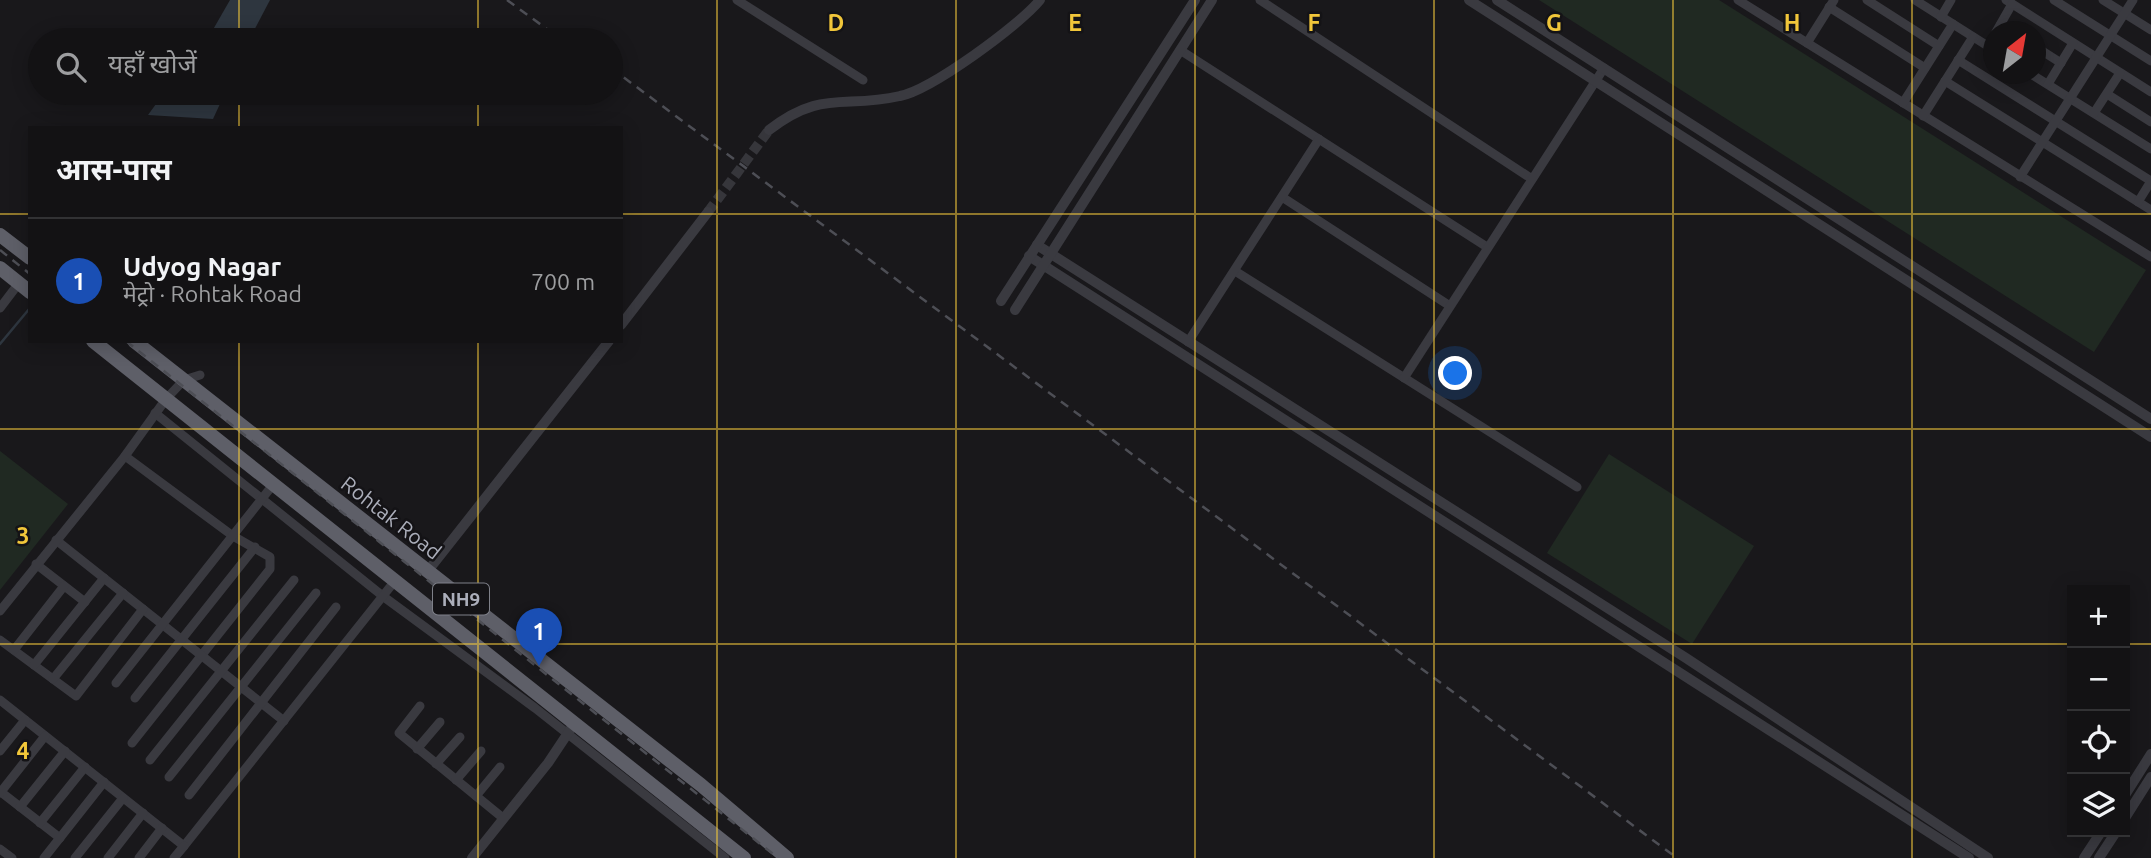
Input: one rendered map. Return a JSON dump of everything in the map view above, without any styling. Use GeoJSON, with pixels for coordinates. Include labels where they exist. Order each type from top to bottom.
{"type":"FeatureCollection","features":[{"type":"Feature","properties":{"kind":"highway"},"geometry":{"type":"LineString","coordinates":[[0,235],[28,256]]}},
{"type":"Feature","properties":{"kind":"highway"},"geometry":{"type":"LineString","coordinates":[[0,268],[25,288]]}},
{"type":"Feature","properties":{"kind":"highway","name":"NH9"},"geometry":{"type":"LineString","coordinates":[[96,343],[394,582],[571,729],[744,858]]}},
{"type":"Feature","properties":{"kind":"highway","name":"Rohtak Road"},"geometry":{"type":"LineString","coordinates":[[137,343],[701,785],[787,858]]}},
{"type":"Feature","properties":{"kind":"street"},"geometry":{"type":"LineString","coordinates":[[737,0],[751,4],[863,80]]}},
{"type":"Feature","properties":{"kind":"street"},"geometry":{"type":"LineString","coordinates":[[769,130],[802,107],[818,102],[876,100],[912,93],[1012,29],[1040,0]]}},
{"type":"Feature","properties":{"kind":"street"},"geometry":{"type":"LineString","coordinates":[[1195,0],[1001,300],[1015,310],[1212,0]]}},
{"type":"Feature","properties":{"kind":"street"},"geometry":{"type":"LineString","coordinates":[[1259,0],[1532,179]]}},
{"type":"Feature","properties":{"kind":"street"},"geometry":{"type":"LineString","coordinates":[[1469,0],[2151,437]]}},
{"type":"Feature","properties":{"kind":"street"},"geometry":{"type":"LineString","coordinates":[[1497,0],[2151,419]]}},
{"type":"Feature","properties":{"kind":"street"},"geometry":{"type":"LineString","coordinates":[[1738,0],[2151,257]]}},
{"type":"Feature","properties":{"kind":"street"},"geometry":{"type":"LineString","coordinates":[[1867,0],[1938,46]]}},
{"type":"Feature","properties":{"kind":"street"},"geometry":{"type":"LineString","coordinates":[[1914,0],[1983,43]]}},
{"type":"Feature","properties":{"kind":"street"},"geometry":{"type":"LineString","coordinates":[[1941,17],[1951,0]]}},
{"type":"Feature","properties":{"kind":"street"},"geometry":{"type":"LineString","coordinates":[[2054,0],[2151,61]]}},
{"type":"Feature","properties":{"kind":"street"},"geometry":{"type":"LineString","coordinates":[[2103,0],[2151,30]]}},
{"type":"Feature","properties":{"kind":"street"},"geometry":{"type":"LineString","coordinates":[[2020,177],[2133,0]]}},
{"type":"Feature","properties":{"kind":"street"},"geometry":{"type":"LineString","coordinates":[[2001,21],[2009,2],[2151,92]]}},
{"type":"Feature","properties":{"kind":"street"},"geometry":{"type":"LineString","coordinates":[[1807,43],[1832,4],[1925,68]]}},
{"type":"Feature","properties":{"kind":"street"},"geometry":{"type":"LineString","coordinates":[[1903,103],[1953,24]]}},
{"type":"Feature","properties":{"kind":"street"},"geometry":{"type":"LineString","coordinates":[[1923,116],[1973,37]]}},
{"type":"Feature","properties":{"kind":"street"},"geometry":{"type":"LineString","coordinates":[[2073,43],[2048,84],[2151,149]]}},
{"type":"Feature","properties":{"kind":"street"},"geometry":{"type":"LineString","coordinates":[[1180,50],[1487,247]]}},
{"type":"Feature","properties":{"kind":"street"},"geometry":{"type":"LineString","coordinates":[[2046,54],[2061,63]]}},
{"type":"Feature","properties":{"kind":"street"},"geometry":{"type":"LineString","coordinates":[[1958,60],[2151,181],[2138,202]]}},
{"type":"Feature","properties":{"kind":"street"},"geometry":{"type":"LineString","coordinates":[[1404,378],[1604,68]]}},
{"type":"Feature","properties":{"kind":"street"},"geometry":{"type":"LineString","coordinates":[[2094,113],[2120,73]]}},
{"type":"Feature","properties":{"kind":"street"},"geometry":{"type":"LineString","coordinates":[[1945,81],[2151,210]]}},
{"type":"Feature","properties":{"kind":"street"},"geometry":{"type":"LineString","coordinates":[[2107,94],[2151,122]]}},
{"type":"Feature","properties":{"kind":"street"},"geometry":{"type":"LineString","coordinates":[[1188,342],[1319,139]]}},
{"type":"Feature","properties":{"kind":"street"},"geometry":{"type":"LineString","coordinates":[[1282,197],[1450,306]]}},
{"type":"Feature","properties":{"kind":"street"},"geometry":{"type":"LineString","coordinates":[[623,322],[708,212]]}},
{"type":"Feature","properties":{"kind":"street"},"geometry":{"type":"LineString","coordinates":[[1037,245],[1686,658],[1988,858]]}},
{"type":"Feature","properties":{"kind":"street"},"geometry":{"type":"LineString","coordinates":[[1029,256],[1969,858]]}},
{"type":"Feature","properties":{"kind":"street"},"geometry":{"type":"LineString","coordinates":[[1235,271],[1577,487]]}},
{"type":"Feature","properties":{"kind":"street"},"geometry":{"type":"LineString","coordinates":[[0,308],[25,288]]}},
{"type":"Feature","properties":{"kind":"street"},"geometry":{"type":"LineString","coordinates":[[426,572],[607,343]]}},
{"type":"Feature","properties":{"kind":"street"},"geometry":{"type":"LineString","coordinates":[[0,611],[125,456],[166,399],[184,380],[200,375]]}},
{"type":"Feature","properties":{"kind":"street"},"geometry":{"type":"LineString","coordinates":[[155,413],[384,597],[571,729],[725,858]]}},
{"type":"Feature","properties":{"kind":"street"},"geometry":{"type":"LineString","coordinates":[[125,456],[233,536],[270,557],[270,569],[132,743]]}},
{"type":"Feature","properties":{"kind":"street"},"geometry":{"type":"LineString","coordinates":[[116,683],[272,486]]}},
{"type":"Feature","properties":{"kind":"street"},"geometry":{"type":"LineString","coordinates":[[56,540],[284,720]]}},
{"type":"Feature","properties":{"kind":"street"},"geometry":{"type":"LineString","coordinates":[[135,698],[255,547]]}},
{"type":"Feature","properties":{"kind":"street"},"geometry":{"type":"LineString","coordinates":[[36,564],[85,602]]}},
{"type":"Feature","properties":{"kind":"street"},"geometry":{"type":"LineString","coordinates":[[34,665],[104,578]]}},
{"type":"Feature","properties":{"kind":"street"},"geometry":{"type":"LineString","coordinates":[[150,760],[294,580]]}},
{"type":"Feature","properties":{"kind":"street"},"geometry":{"type":"LineString","coordinates":[[174,858],[394,582]]}},
{"type":"Feature","properties":{"kind":"street"},"geometry":{"type":"LineString","coordinates":[[14,650],[64,586]]}},
{"type":"Feature","properties":{"kind":"street"},"geometry":{"type":"LineString","coordinates":[[53,679],[123,593]]}},
{"type":"Feature","properties":{"kind":"street"},"geometry":{"type":"LineString","coordinates":[[169,777],[316,593]]}},
{"type":"Feature","properties":{"kind":"street"},"geometry":{"type":"LineString","coordinates":[[189,795],[336,607]]}},
{"type":"Feature","properties":{"kind":"street"},"geometry":{"type":"LineString","coordinates":[[0,640],[76,696],[143,609]]}},
{"type":"Feature","properties":{"kind":"street"},"geometry":{"type":"LineString","coordinates":[[2,705],[25,720],[184,846]]}},
{"type":"Feature","properties":{"kind":"street"},"geometry":{"type":"LineString","coordinates":[[420,706],[399,733],[503,818]]}},
{"type":"Feature","properties":{"kind":"street"},"geometry":{"type":"LineString","coordinates":[[0,751],[25,720]]}},
{"type":"Feature","properties":{"kind":"street"},"geometry":{"type":"LineString","coordinates":[[417,749],[440,722]]}},
{"type":"Feature","properties":{"kind":"street"},"geometry":{"type":"LineString","coordinates":[[472,858],[571,729]]}},
{"type":"Feature","properties":{"kind":"street"},"geometry":{"type":"LineString","coordinates":[[45,736],[0,793],[60,838]]}},
{"type":"Feature","properties":{"kind":"street"},"geometry":{"type":"LineString","coordinates":[[436,764],[460,737]]}},
{"type":"Feature","properties":{"kind":"street"},"geometry":{"type":"LineString","coordinates":[[20,807],[65,751]]}},
{"type":"Feature","properties":{"kind":"street"},"geometry":{"type":"LineString","coordinates":[[456,780],[481,751]]}},
{"type":"Feature","properties":{"kind":"street"},"geometry":{"type":"LineString","coordinates":[[2130,786],[2151,754]]}},
{"type":"Feature","properties":{"kind":"street"},"geometry":{"type":"LineString","coordinates":[[40,823],[85,767]]}},
{"type":"Feature","properties":{"kind":"street"},"geometry":{"type":"LineString","coordinates":[[476,796],[500,767]]}},
{"type":"Feature","properties":{"kind":"street"},"geometry":{"type":"LineString","coordinates":[[2130,810],[2151,777]]}},
{"type":"Feature","properties":{"kind":"street"},"geometry":{"type":"LineString","coordinates":[[44,858],[104,782]]}},
{"type":"Feature","properties":{"kind":"street"},"geometry":{"type":"LineString","coordinates":[[75,858],[123,797]]}},
{"type":"Feature","properties":{"kind":"street"},"geometry":{"type":"LineString","coordinates":[[108,858],[143,813]]}},
{"type":"Feature","properties":{"kind":"street"},"geometry":{"type":"LineString","coordinates":[[139,858],[162,828]]}},
{"type":"Feature","properties":{"kind":"street"},"geometry":{"type":"LineString","coordinates":[[2084,858],[2098,837]]}},
{"type":"Feature","properties":{"kind":"street"},"geometry":{"type":"LineString","coordinates":[[2099,858],[2113,837]]}},
{"type":"Feature","properties":{"kind":"street"},"geometry":{"type":"LineString","coordinates":[[0,849],[12,858]]}},
{"type":"Feature","properties":{"kind":"shaded area"},"geometry":{"type":"Polygon","coordinates":[[[230,0],[270,0],[255,28],[214,28],[230,0]]]}},
{"type":"Feature","properties":{"kind":"shaded area"},"geometry":{"type":"Polygon","coordinates":[[[1539,0],[1719,0],[2146,270],[2094,352],[1539,0]]]}},
{"type":"Feature","properties":{"kind":"shaded area"},"geometry":{"type":"Polygon","coordinates":[[[155,105],[219,105],[213,119],[148,115],[155,105]]]}},
{"type":"Feature","properties":{"kind":"shaded area"},"geometry":{"type":"Polygon","coordinates":[[[0,451],[68,504],[0,590],[0,451]]]}},
{"type":"Feature","properties":{"kind":"shaded area"},"geometry":{"type":"Polygon","coordinates":[[[1609,454],[1754,546],[1692,644],[1547,553],[1609,454]]]}},
{"type":"Feature","properties":{"kind":"waterway"},"geometry":{"type":"LineString","coordinates":[[0,344],[28,310]]}},
{"type":"Feature","properties":{"kind":"tunnel"},"geometry":{"type":"LineString","coordinates":[[708,212],[769,130]]}},
{"type":"Feature","properties":{"kind":"railway"},"geometry":{"type":"LineString","coordinates":[[507,0],[546,28]]}},
{"type":"Feature","properties":{"kind":"railway"},"geometry":{"type":"LineString","coordinates":[[623,77],[1677,858]]}},
{"type":"Feature","properties":{"kind":"railway"},"geometry":{"type":"LineString","coordinates":[[0,250],[28,272]]}},
{"type":"Feature","properties":{"kind":"railway"},"geometry":{"type":"LineString","coordinates":[[129,343],[778,858]]}},
{"type":"Feature","properties":{"kind":"place","name":"Udyog Nagar"},"geometry":{"type":"Point","coordinates":[539,666]}}]}
